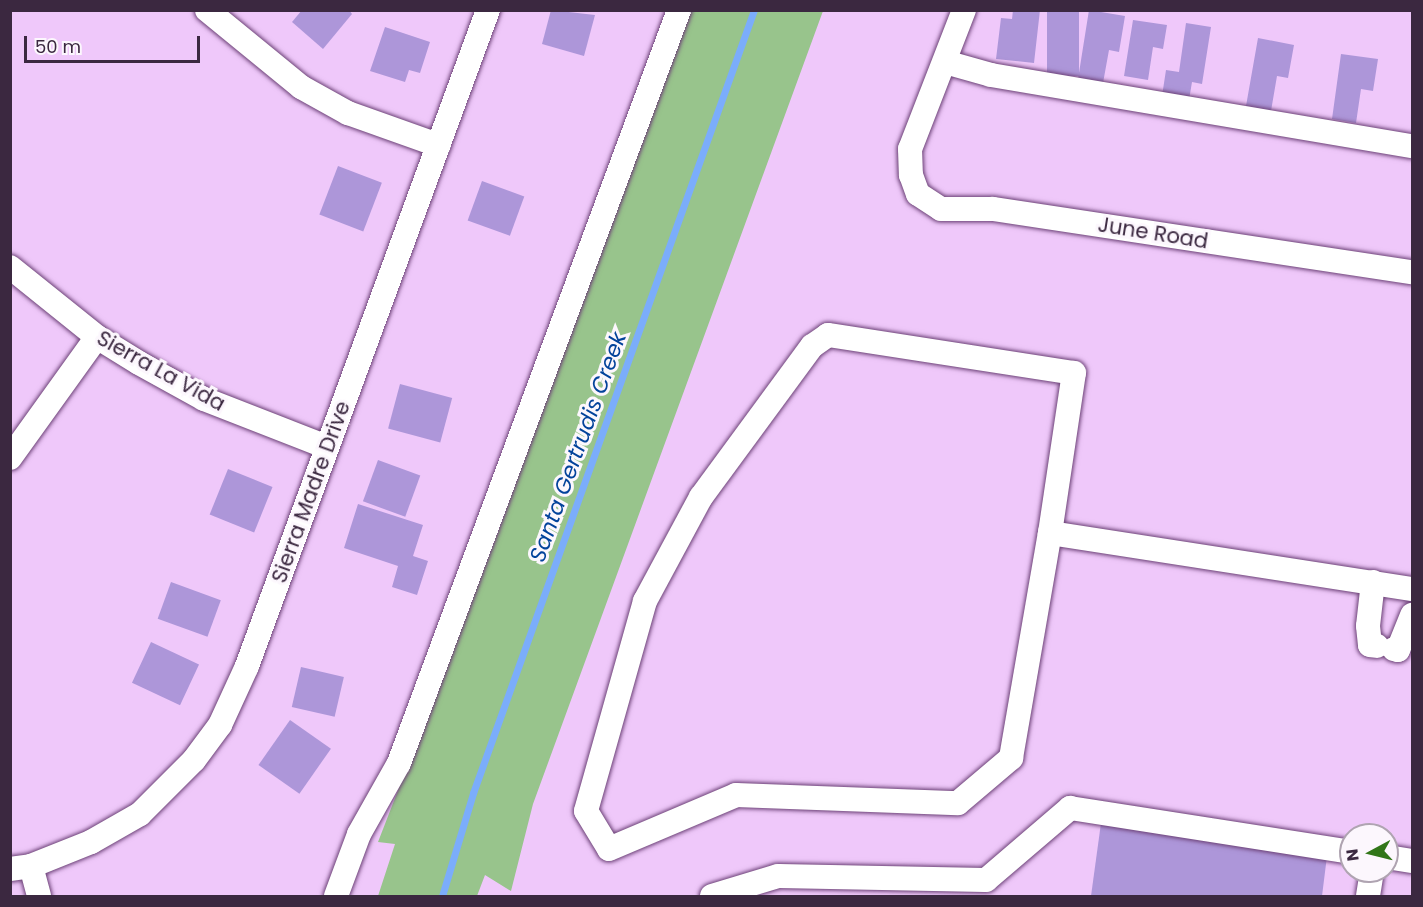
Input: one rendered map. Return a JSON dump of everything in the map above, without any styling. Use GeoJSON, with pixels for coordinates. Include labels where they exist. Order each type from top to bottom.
{"type":"FeatureCollection","features":[{"type":"Feature","properties":{"kind":"street"},"geometry":{"type":"LineString","coordinates":[[207,10],[301,87],[348,113],[438,145]]}},
{"type":"Feature","properties":{"kind":"street","name":"Sierra Madre Drive"},"geometry":{"type":"LineString","coordinates":[[21,868],[92,842],[140,814],[194,760],[220,725],[247,666],[488,10]]}},
{"type":"Feature","properties":{"kind":"street"},"geometry":{"type":"LineString","coordinates":[[336,897],[359,834],[403,753],[679,10]]}},
{"type":"Feature","properties":{"kind":"street"},"geometry":{"type":"LineString","coordinates":[[964,10],[945,62],[991,75],[1413,146]]}},
{"type":"Feature","properties":{"kind":"street","name":"June Road"},"geometry":{"type":"LineString","coordinates":[[945,62],[910,149],[910,175],[918,194],[941,209],[993,208],[1413,272]]}},
{"type":"Feature","properties":{"kind":"street","name":"Sierra La Vida"},"geometry":{"type":"LineString","coordinates":[[10,267],[97,337],[204,399],[327,447]]}},
{"type":"Feature","properties":{"kind":"street"},"geometry":{"type":"LineString","coordinates":[[828,335],[1074,373],[1050,533],[1011,758],[958,803],[736,795],[609,849],[586,811],[645,601],[701,497],[812,346],[828,335]]}},
{"type":"Feature","properties":{"kind":"street"},"geometry":{"type":"LineString","coordinates":[[10,458],[97,337]]}},
{"type":"Feature","properties":{"kind":"street"},"geometry":{"type":"LineString","coordinates":[[1050,533],[1413,589]]}},
{"type":"Feature","properties":{"kind":"street"},"geometry":{"type":"LineString","coordinates":[[1373,582],[1368,626],[1370,645],[1398,650],[1413,615]]}},
{"type":"Feature","properties":{"kind":"street"},"geometry":{"type":"LineString","coordinates":[[712,897],[778,876],[986,880],[1070,808],[1339,850]]}},
{"type":"Feature","properties":{"kind":"street"},"geometry":{"type":"LineString","coordinates":[[21,868],[39,897]]}},
{"type":"Feature","properties":{"kind":"green space"},"geometry":{"type":"Polygon","coordinates":[[[688,11],[823,11],[533,804],[511,891],[485,875],[477,896],[378,896],[395,844],[378,842],[495,540],[688,11]]]}},
{"type":"Feature","properties":{"kind":"building"},"geometry":{"type":"Polygon","coordinates":[[[302,10],[349,10],[352,14],[323,49],[292,22],[302,10]]]}},
{"type":"Feature","properties":{"kind":"building"},"geometry":{"type":"Polygon","coordinates":[[[551,10],[595,15],[584,56],[542,44],[551,10]]]}},
{"type":"Feature","properties":{"kind":"building"},"geometry":{"type":"Polygon","coordinates":[[[1013,10],[1040,10],[1034,63],[996,59],[1001,18],[1012,19],[1013,10]]]}},
{"type":"Feature","properties":{"kind":"building"},"geometry":{"type":"Polygon","coordinates":[[[1047,10],[1079,10],[1079,76],[1047,76],[1047,10]]]}},
{"type":"Feature","properties":{"kind":"building"},"geometry":{"type":"Polygon","coordinates":[[[1089,10],[1125,16],[1119,52],[1109,50],[1103,83],[1078,79],[1089,10]]]}},
{"type":"Feature","properties":{"kind":"building"},"geometry":{"type":"Polygon","coordinates":[[[1133,20],[1167,25],[1163,49],[1153,47],[1148,80],[1124,76],[1133,20]]]}},
{"type":"Feature","properties":{"kind":"building"},"geometry":{"type":"Polygon","coordinates":[[[1186,23],[1211,27],[1202,84],[1192,82],[1189,100],[1162,96],[1166,70],[1179,72],[1186,23]]]}},
{"type":"Feature","properties":{"kind":"building"},"geometry":{"type":"Polygon","coordinates":[[[385,27],[430,42],[420,73],[409,70],[405,82],[370,71],[385,27]]]}},
{"type":"Feature","properties":{"kind":"building"},"geometry":{"type":"Polygon","coordinates":[[[1258,38],[1294,45],[1288,78],[1277,76],[1271,111],[1246,106],[1258,38]]]}},
{"type":"Feature","properties":{"kind":"building"},"geometry":{"type":"Polygon","coordinates":[[[1341,54],[1378,59],[1373,91],[1361,89],[1356,123],[1332,119],[1341,54]]]}},
{"type":"Feature","properties":{"kind":"building"},"geometry":{"type":"Polygon","coordinates":[[[338,166],[382,183],[363,231],[319,215],[338,166]]]}},
{"type":"Feature","properties":{"kind":"building"},"geometry":{"type":"Polygon","coordinates":[[[482,181],[524,196],[510,236],[468,220],[482,181]]]}},
{"type":"Feature","properties":{"kind":"building"},"geometry":{"type":"Polygon","coordinates":[[[400,384],[452,398],[440,442],[388,428],[400,384]]]}},
{"type":"Feature","properties":{"kind":"building"},"geometry":{"type":"Polygon","coordinates":[[[378,460],[420,475],[405,517],[363,501],[378,460]]]}},
{"type":"Feature","properties":{"kind":"building"},"geometry":{"type":"Polygon","coordinates":[[[228,469],[273,487],[254,532],[210,514],[228,469]]]}},
{"type":"Feature","properties":{"kind":"building"},"geometry":{"type":"Polygon","coordinates":[[[358,504],[423,525],[413,556],[428,561],[417,595],[392,587],[398,566],[344,548],[358,504]]]}},
{"type":"Feature","properties":{"kind":"building"},"geometry":{"type":"Polygon","coordinates":[[[171,582],[221,600],[207,637],[158,619],[171,582]]]}},
{"type":"Feature","properties":{"kind":"building"},"geometry":{"type":"Polygon","coordinates":[[[151,642],[199,664],[180,705],[132,683],[151,642]]]}},
{"type":"Feature","properties":{"kind":"building"},"geometry":{"type":"Polygon","coordinates":[[[301,667],[344,677],[335,717],[292,707],[301,667]]]}},
{"type":"Feature","properties":{"kind":"building"},"geometry":{"type":"Polygon","coordinates":[[[290,720],[331,749],[299,794],[258,765],[290,720]]]}},
{"type":"Feature","properties":{"kind":"building"},"geometry":{"type":"Polygon","coordinates":[[[1101,823],[1327,856],[1322,896],[1091,896],[1101,823]]]}},
{"type":"Feature","properties":{"kind":"waterway","name":"Santa Gertrudis Creek"},"geometry":{"type":"LineString","coordinates":[[442,896],[473,793],[754,10]]}}]}
